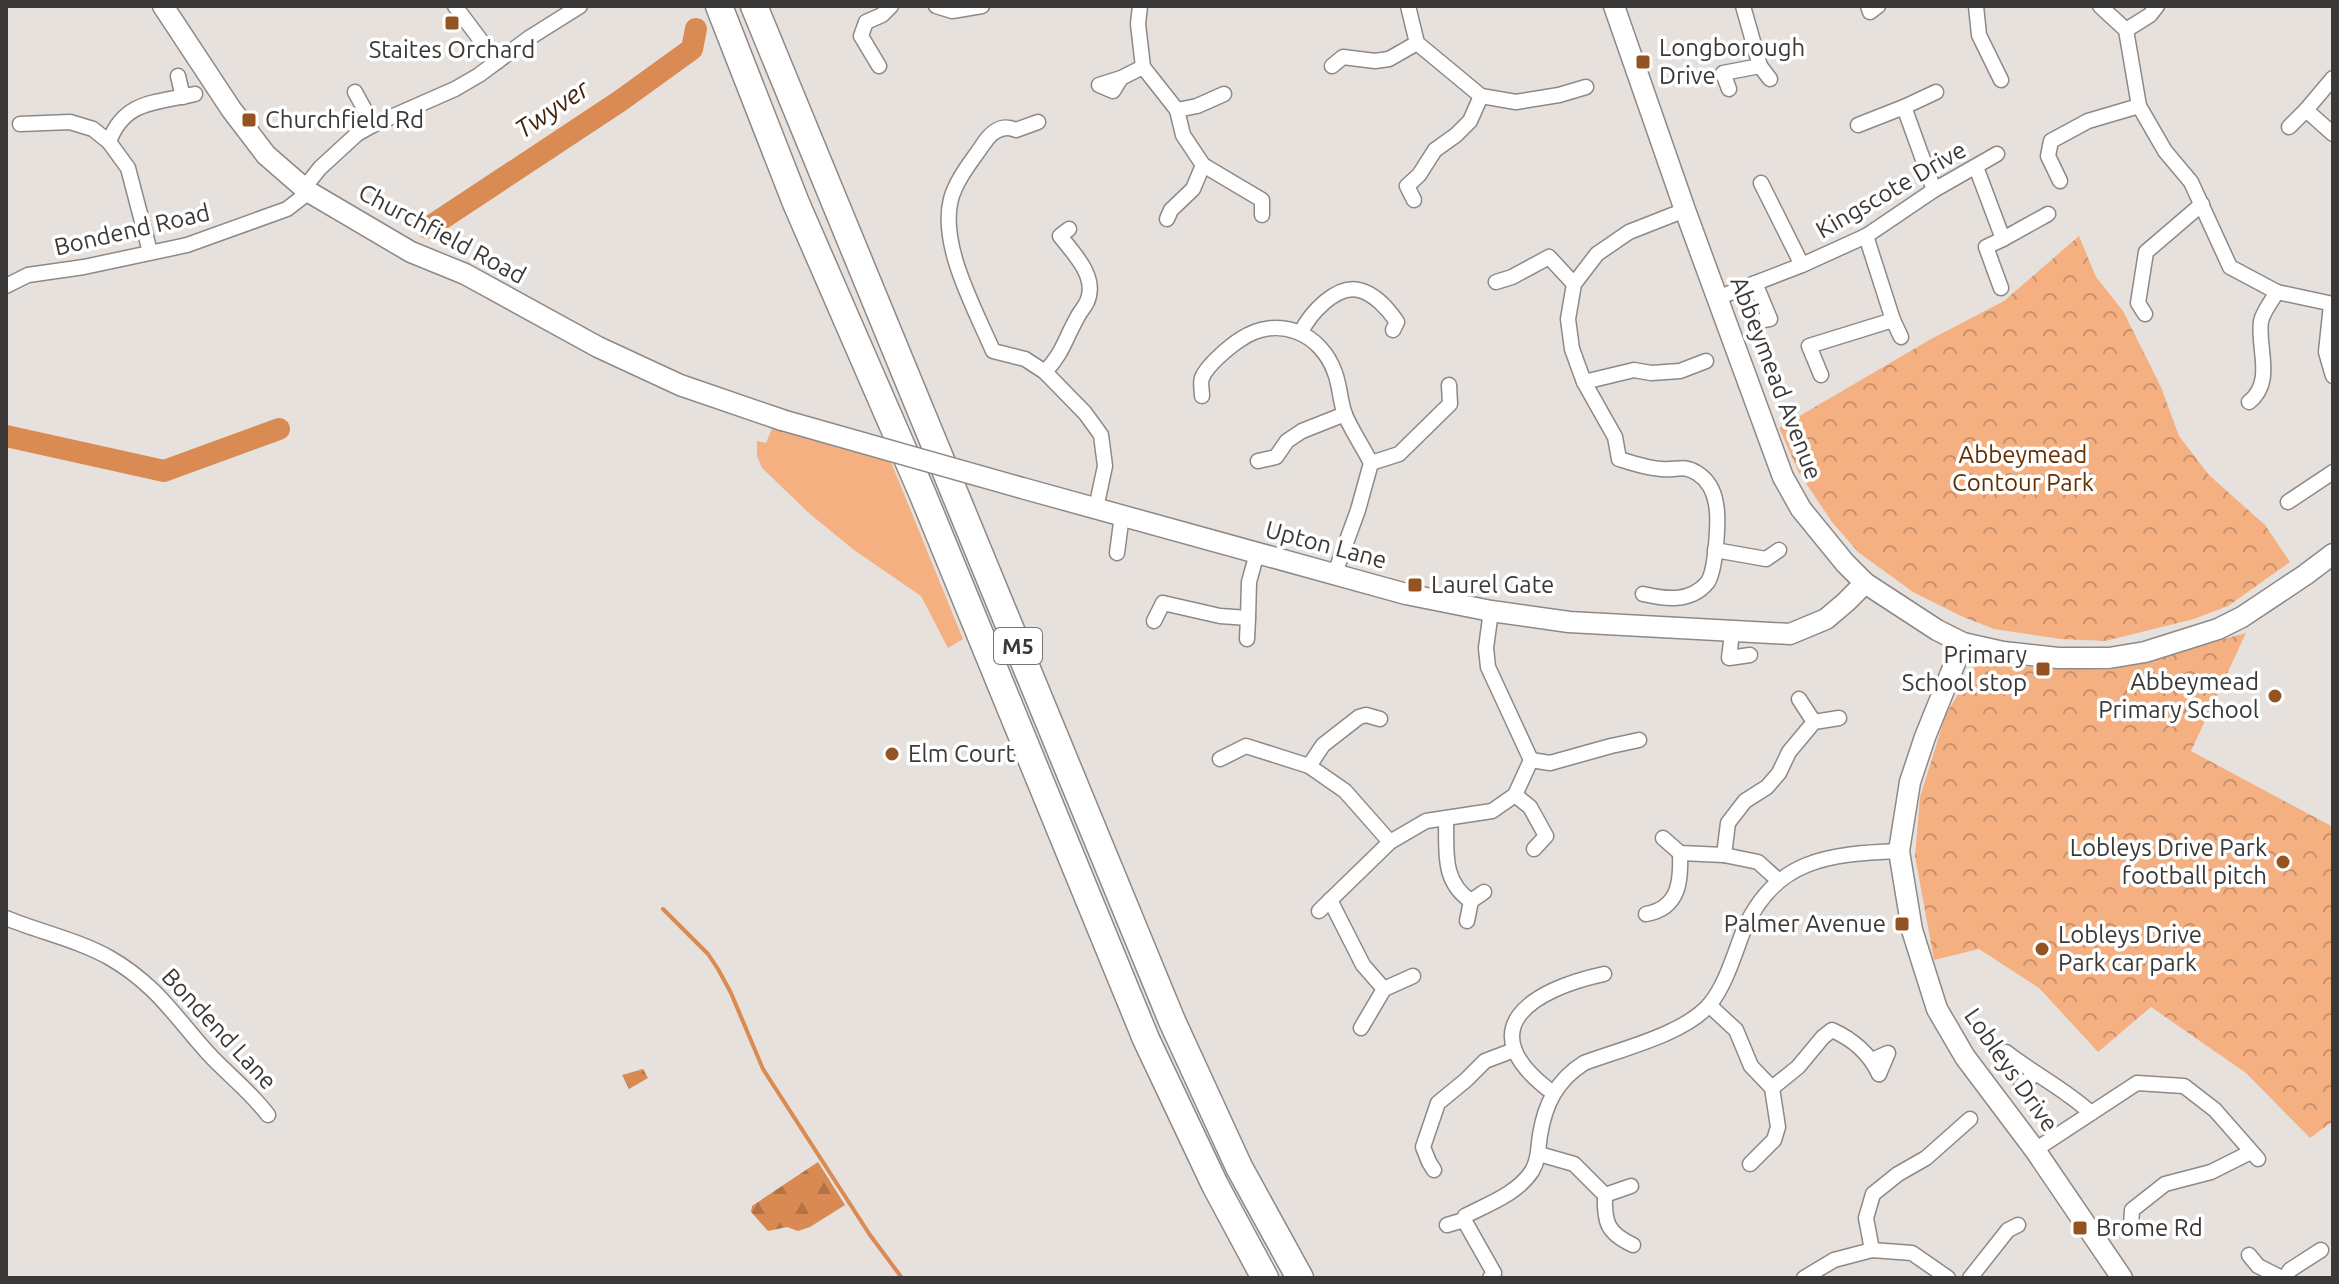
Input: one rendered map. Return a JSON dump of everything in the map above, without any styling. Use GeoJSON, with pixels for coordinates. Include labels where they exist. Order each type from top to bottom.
{"type":"FeatureCollection","features":[{"type":"Feature","properties":{"kind":"highway","name":"M5"},"geometry":{"type":"LineString","coordinates":[[719,6],[796,203],[923,495],[1146,1039],[1215,1185],[1265,1278]]}},
{"type":"Feature","properties":{"kind":"highway","name":"M5"},"geometry":{"type":"LineString","coordinates":[[754,6],[1172,1021],[1239,1167],[1300,1278]]}},
{"type":"Feature","properties":{"kind":"street","name":"Churchfield Road"},"geometry":{"type":"LineString","coordinates":[[163,6],[231,109],[266,155],[306,190],[411,252],[465,274],[598,347],[680,385],[776,418]]}},
{"type":"Feature","properties":{"kind":"street"},"geometry":{"type":"LineString","coordinates":[[306,190],[320,168],[357,134],[455,89],[580,6]]}},
{"type":"Feature","properties":{"kind":"street"},"geometry":{"type":"LineString","coordinates":[[879,66],[861,36],[866,22],[882,15],[891,6]]}},
{"type":"Feature","properties":{"kind":"street"},"geometry":{"type":"LineString","coordinates":[[936,6],[952,11],[982,6]]}},
{"type":"Feature","properties":{"kind":"street"},"geometry":{"type":"LineString","coordinates":[[1140,6],[1138,24],[1143,67],[1177,110],[1183,135],[1203,165],[1262,200],[1262,215]]}},
{"type":"Feature","properties":{"kind":"street"},"geometry":{"type":"LineString","coordinates":[[1408,6],[1417,43],[1481,96],[1516,102],[1586,87]]}},
{"type":"Feature","properties":{"kind":"street","name":"Abbeymead Avenue"},"geometry":{"type":"LineString","coordinates":[[1614,6],[1783,477],[1801,509],[1865,583],[1920,621],[1963,643],[2003,652],[2058,658],[2109,658],[2145,652],[2218,629],[2242,617],[2333,554]]}},
{"type":"Feature","properties":{"kind":"street"},"geometry":{"type":"LineString","coordinates":[[1743,6],[1760,66],[1770,79]]}},
{"type":"Feature","properties":{"kind":"street"},"geometry":{"type":"LineString","coordinates":[[1976,6],[1979,35],[2001,80]]}},
{"type":"Feature","properties":{"kind":"street"},"geometry":{"type":"LineString","coordinates":[[2100,6],[2126,30],[2139,106],[2165,151],[2191,182],[2230,267],[2277,292],[2332,304],[2326,352],[2333,376]]}},
{"type":"Feature","properties":{"kind":"street"},"geometry":{"type":"LineString","coordinates":[[2126,30],[2150,15],[2157,6]]}},
{"type":"Feature","properties":{"kind":"street"},"geometry":{"type":"LineString","coordinates":[[457,7],[497,62]]}},
{"type":"Feature","properties":{"kind":"street"},"geometry":{"type":"LineString","coordinates":[[1332,66],[1343,57],[1375,61],[1389,59],[1417,43]]}},
{"type":"Feature","properties":{"kind":"street"},"geometry":{"type":"LineString","coordinates":[[1729,89],[1723,73],[1760,66]]}},
{"type":"Feature","properties":{"kind":"street"},"geometry":{"type":"LineString","coordinates":[[1121,78],[1143,67]]}},
{"type":"Feature","properties":{"kind":"street"},"geometry":{"type":"LineString","coordinates":[[109,142],[120,119],[132,109],[189,95],[178,76]]}},
{"type":"Feature","properties":{"kind":"street"},"geometry":{"type":"LineString","coordinates":[[2289,127],[2333,78]]}},
{"type":"Feature","properties":{"kind":"street"},"geometry":{"type":"LineString","coordinates":[[355,92],[373,125]]}},
{"type":"Feature","properties":{"kind":"street"},"geometry":{"type":"LineString","coordinates":[[1858,125],[1936,92]]}},
{"type":"Feature","properties":{"kind":"street"},"geometry":{"type":"LineString","coordinates":[[1177,110],[1197,106],[1224,94]]}},
{"type":"Feature","properties":{"kind":"street"},"geometry":{"type":"LineString","coordinates":[[1414,200],[1407,186],[1419,175],[1435,150],[1470,121],[1481,96]]}},
{"type":"Feature","properties":{"kind":"street"},"geometry":{"type":"LineString","coordinates":[[2060,181],[2048,156],[2044,138],[2139,106]]}},
{"type":"Feature","properties":{"kind":"street"},"geometry":{"type":"LineString","coordinates":[[1904,107],[1934,190]]}},
{"type":"Feature","properties":{"kind":"street"},"geometry":{"type":"LineString","coordinates":[[2306,110],[2333,134]]}},
{"type":"Feature","properties":{"kind":"street"},"geometry":{"type":"LineString","coordinates":[[24,119],[70,122],[93,129],[109,142],[128,168],[150,252]]}},
{"type":"Feature","properties":{"kind":"street"},"geometry":{"type":"LineString","coordinates":[[1038,122],[1016,130],[1008,126],[1000,127],[986,138],[951,197],[948,224],[952,252],[993,351],[1025,359],[1045,372],[1085,413],[1101,435],[1105,466],[1096,508]]}},
{"type":"Feature","properties":{"kind":"street","name":"Kingscote Drive"},"geometry":{"type":"LineString","coordinates":[[1717,298],[1866,236],[1934,190],[1997,154]]}},
{"type":"Feature","properties":{"kind":"street"},"geometry":{"type":"LineString","coordinates":[[1167,212],[1193,189],[1203,165]]}},
{"type":"Feature","properties":{"kind":"street"},"geometry":{"type":"LineString","coordinates":[[1976,167],[2003,239]]}},
{"type":"Feature","properties":{"kind":"street"},"geometry":{"type":"LineString","coordinates":[[1761,183],[1802,265]]}},
{"type":"Feature","properties":{"kind":"street","name":"Bondend Road"},"geometry":{"type":"LineString","coordinates":[[6,286],[28,275],[84,267],[187,245],[287,209],[306,190]]}},
{"type":"Feature","properties":{"kind":"street"},"geometry":{"type":"LineString","coordinates":[[2145,314],[2138,303],[2144,252],[2202,204]]}},
{"type":"Feature","properties":{"kind":"street"},"geometry":{"type":"LineString","coordinates":[[1643,594],[1679,599],[1699,590],[1709,581],[1715,550],[1717,505],[1710,484],[1686,467],[1663,469],[1619,459],[1615,437],[1584,382],[1572,349],[1568,319],[1574,284],[1597,254],[1629,232],[1685,210]]}},
{"type":"Feature","properties":{"kind":"street"},"geometry":{"type":"LineString","coordinates":[[2001,288],[1986,247],[2048,214]]}},
{"type":"Feature","properties":{"kind":"street"},"geometry":{"type":"LineString","coordinates":[[1045,372],[1059,356],[1077,318],[1095,293],[1079,260],[1060,236]]}},
{"type":"Feature","properties":{"kind":"street"},"geometry":{"type":"LineString","coordinates":[[1866,236],[1901,337]]}},
{"type":"Feature","properties":{"kind":"street"},"geometry":{"type":"LineString","coordinates":[[1496,282],[1549,257],[1574,284]]}},
{"type":"Feature","properties":{"kind":"street"},"geometry":{"type":"LineString","coordinates":[[1755,283],[1770,319],[1755,322]]}},
{"type":"Feature","properties":{"kind":"street"},"geometry":{"type":"LineString","coordinates":[[1301,332],[1320,305],[1350,290],[1360,290],[1388,309],[1397,322],[1393,330]]}},
{"type":"Feature","properties":{"kind":"street"},"geometry":{"type":"LineString","coordinates":[[2249,402],[2261,387],[2264,356],[2261,320],[2277,292]]}},
{"type":"Feature","properties":{"kind":"street"},"geometry":{"type":"LineString","coordinates":[[1821,375],[1809,346],[1893,320]]}},
{"type":"Feature","properties":{"kind":"street"},"geometry":{"type":"LineString","coordinates":[[1202,396],[1196,378],[1253,331],[1272,327],[1301,332],[1329,361],[1336,373],[1345,414],[1371,463],[1335,573]]}},
{"type":"Feature","properties":{"kind":"street"},"geometry":{"type":"LineString","coordinates":[[1584,382],[1634,370],[1651,373],[1680,371],[1706,361]]}},
{"type":"Feature","properties":{"kind":"street"},"geometry":{"type":"LineString","coordinates":[[1371,463],[1399,454],[1456,407],[1449,385]]}},
{"type":"Feature","properties":{"kind":"street"},"geometry":{"type":"LineString","coordinates":[[1258,461],[1280,462],[1287,441],[1302,431],[1345,414]]}},
{"type":"Feature","properties":{"kind":"street","name":"Upton Lane"},"geometry":{"type":"LineString","coordinates":[[776,418],[1406,594],[1491,611],[1591,625],[1790,634],[1826,619],[1865,583]]}},
{"type":"Feature","properties":{"kind":"street"},"geometry":{"type":"LineString","coordinates":[[2288,502],[2333,472]]}},
{"type":"Feature","properties":{"kind":"street"},"geometry":{"type":"LineString","coordinates":[[1117,553],[1122,515]]}},
{"type":"Feature","properties":{"kind":"street"},"geometry":{"type":"LineString","coordinates":[[1715,550],[1766,559],[1779,550]]}},
{"type":"Feature","properties":{"kind":"street"},"geometry":{"type":"LineString","coordinates":[[1247,639],[1249,582],[1257,553]]}},
{"type":"Feature","properties":{"kind":"street"},"geometry":{"type":"LineString","coordinates":[[1154,621],[1158,598],[1220,616],[1248,618]]}},
{"type":"Feature","properties":{"kind":"street"},"geometry":{"type":"LineString","coordinates":[[1384,989],[1363,965],[1325,906],[1390,842],[1426,821],[1492,811],[1515,795],[1531,760],[1488,667],[1486,648],[1491,611]]}},
{"type":"Feature","properties":{"kind":"street"},"geometry":{"type":"LineString","coordinates":[[1732,633],[1724,663],[1750,655]]}},
{"type":"Feature","properties":{"kind":"street","name":"Lobleys Drive"},"geometry":{"type":"LineString","coordinates":[[1963,643],[1910,782],[1899,851],[1912,930],[1937,1009],[1965,1057],[2035,1150],[2122,1278]]}},
{"type":"Feature","properties":{"kind":"street"},"geometry":{"type":"LineString","coordinates":[[1799,699],[1814,722]]}},
{"type":"Feature","properties":{"kind":"street"},"geometry":{"type":"LineString","coordinates":[[1309,766],[1323,745],[1359,717],[1366,715],[1380,719]]}},
{"type":"Feature","properties":{"kind":"street"},"geometry":{"type":"LineString","coordinates":[[1724,855],[1728,823],[1745,801],[1767,787],[1779,773],[1789,752],[1814,722],[1839,718]]}},
{"type":"Feature","properties":{"kind":"street"},"geometry":{"type":"LineString","coordinates":[[1220,759],[1245,739],[1309,766],[1345,791],[1390,842]]}},
{"type":"Feature","properties":{"kind":"street"},"geometry":{"type":"LineString","coordinates":[[1531,760],[1550,763],[1614,753],[1639,740]]}},
{"type":"Feature","properties":{"kind":"street"},"geometry":{"type":"LineString","coordinates":[[1515,795],[1530,807],[1543,843]]}},
{"type":"Feature","properties":{"kind":"street"},"geometry":{"type":"LineString","coordinates":[[1446,819],[1448,873],[1459,893],[1471,901]]}},
{"type":"Feature","properties":{"kind":"street"},"geometry":{"type":"LineString","coordinates":[[1663,838],[1680,853],[1724,855],[1758,862],[1778,880]]}},
{"type":"Feature","properties":{"kind":"street"},"geometry":{"type":"LineString","coordinates":[[1447,1225],[1464,1220],[1465,1216],[1519,1187],[1534,1169],[1545,1111],[1553,1093],[1571,1071],[1584,1063],[1676,1030],[1709,1005],[1747,924],[1778,880],[1815,860],[1852,853],[1899,851]]}},
{"type":"Feature","properties":{"kind":"street"},"geometry":{"type":"LineString","coordinates":[[1652,913],[1674,896],[1681,883],[1680,853]]}},
{"type":"Feature","properties":{"kind":"street"},"geometry":{"type":"LineString","coordinates":[[1467,921],[1471,901],[1484,892]]}},
{"type":"Feature","properties":{"kind":"street","name":"Bondend Lane"},"geometry":{"type":"LineString","coordinates":[[6,918],[85,946],[134,972],[151,986],[210,1055],[268,1115]]}},
{"type":"Feature","properties":{"kind":"street"},"geometry":{"type":"LineString","coordinates":[[1553,1093],[1523,1066],[1514,1050],[1511,1032],[1520,1011],[1541,996],[1583,971],[1604,974]]}},
{"type":"Feature","properties":{"kind":"street"},"geometry":{"type":"LineString","coordinates":[[1361,1028],[1384,989],[1413,976]]}},
{"type":"Feature","properties":{"kind":"street"},"geometry":{"type":"LineString","coordinates":[[1709,1005],[1736,1030],[1751,1066],[1772,1088],[1778,1127],[1774,1140],[1755,1159]]}},
{"type":"Feature","properties":{"kind":"street"},"geometry":{"type":"LineString","coordinates":[[1832,1014],[1832,1030]]}},
{"type":"Feature","properties":{"kind":"street"},"geometry":{"type":"LineString","coordinates":[[1772,1088],[1798,1067],[1832,1030]]}},
{"type":"Feature","properties":{"kind":"street"},"geometry":{"type":"LineString","coordinates":[[1832,1030],[1850,1038],[1872,1060],[1879,1074]]}},
{"type":"Feature","properties":{"kind":"street"},"geometry":{"type":"LineString","coordinates":[[1434,1164],[1416,1146],[1438,1103],[1485,1061],[1514,1050]]}},
{"type":"Feature","properties":{"kind":"street"},"geometry":{"type":"LineString","coordinates":[[2006,1052],[2035,1074],[2070,1094],[2091,1113]]}},
{"type":"Feature","properties":{"kind":"street"},"geometry":{"type":"LineString","coordinates":[[2021,1086],[2035,1074]]}},
{"type":"Feature","properties":{"kind":"street"},"geometry":{"type":"LineString","coordinates":[[2035,1150],[2137,1083],[2184,1086],[2215,1110],[2254,1155],[2211,1172],[2165,1184],[2132,1210],[2131,1226]]}},
{"type":"Feature","properties":{"kind":"street"},"geometry":{"type":"LineString","coordinates":[[1872,1250],[1866,1218],[1873,1194],[1898,1174],[1926,1158],[1937,1142],[1970,1119]]}},
{"type":"Feature","properties":{"kind":"street"},"geometry":{"type":"LineString","coordinates":[[1539,1154],[1574,1164],[1605,1195],[1604,1218],[1620,1243]]}},
{"type":"Feature","properties":{"kind":"street"},"geometry":{"type":"LineString","coordinates":[[1605,1195],[1631,1186]]}},
{"type":"Feature","properties":{"kind":"street"},"geometry":{"type":"LineString","coordinates":[[1464,1220],[1497,1272]]}},
{"type":"Feature","properties":{"kind":"street"},"geometry":{"type":"LineString","coordinates":[[1970,1278],[2008,1230],[2018,1225]]}},
{"type":"Feature","properties":{"kind":"street"},"geometry":{"type":"LineString","coordinates":[[1804,1278],[1834,1260],[1872,1250],[1912,1253],[1948,1278]]}},
{"type":"Feature","properties":{"kind":"street"},"geometry":{"type":"LineString","coordinates":[[2249,1255],[2258,1266],[2283,1278],[2290,1270],[2325,1250]]}},
{"type":"Feature","properties":{"kind":"green space","name":"Abbeymead Contour Park"},"geometry":{"type":"Polygon","coordinates":[[[2079,236],[2096,277],[2123,311],[2161,387],[2179,436],[2209,475],[2265,525],[2290,562],[2228,606],[2194,619],[2105,641],[2061,639],[1994,629],[1913,592],[1858,552],[1832,522],[1799,473],[1779,428],[1931,339],[2004,301],[2079,236]]]}},
{"type":"Feature","properties":{"kind":"green space"},"geometry":{"type":"Polygon","coordinates":[[[773,426],[891,462],[963,639],[948,648],[921,596],[854,550],[810,514],[762,468],[757,456],[757,441],[766,443],[773,426]]]}},
{"type":"Feature","properties":{"kind":"green space"},"geometry":{"type":"Polygon","coordinates":[[[2246,633],[2191,751],[2333,827],[2333,1121],[2310,1138],[2246,1073],[2151,1007],[2098,1052],[2039,988],[1979,949],[1934,960],[1915,856],[1920,797],[1946,714],[1976,665],[2109,670],[2246,633]]]}},
{"type":"Feature","properties":{"kind":"green space"},"geometry":{"type":"Polygon","coordinates":[[[643,1069],[648,1078],[629,1089],[622,1075],[643,1069]]]}},
{"type":"Feature","properties":{"kind":"green space"},"geometry":{"type":"Polygon","coordinates":[[[818,1162],[845,1205],[810,1227],[798,1231],[787,1227],[768,1231],[751,1212],[752,1206],[818,1162]]]}},
{"type":"Feature","properties":{"kind":"waterway","name":"Twyver"},"geometry":{"type":"LineString","coordinates":[[428,228],[620,101],[692,49],[696,29]]}},
{"type":"Feature","properties":{"kind":"waterway","name":"Twyver"},"geometry":{"type":"LineString","coordinates":[[6,436],[164,471],[279,429]]}},
{"type":"Feature","properties":{"kind":"waterway"},"geometry":{"type":"LineString","coordinates":[[663,909],[708,954],[718,969],[763,1069],[870,1235],[902,1278]]}},
{"type":"Feature","properties":{"kind":"place","name":"Staites Orchard"},"geometry":{"type":"Point","coordinates":[452,23]}},
{"type":"Feature","properties":{"kind":"place","name":"Longborough Drive"},"geometry":{"type":"Point","coordinates":[1643,62]}},
{"type":"Feature","properties":{"kind":"place","name":"Churchfield Rd"},"geometry":{"type":"Point","coordinates":[249,120]}},
{"type":"Feature","properties":{"kind":"place","name":"Laurel Gate"},"geometry":{"type":"Point","coordinates":[1415,585]}},
{"type":"Feature","properties":{"kind":"place","name":"Primary School stop"},"geometry":{"type":"Point","coordinates":[2043,669]}},
{"type":"Feature","properties":{"kind":"place","name":"Abbeymead Primary School"},"geometry":{"type":"Point","coordinates":[2275,696]}},
{"type":"Feature","properties":{"kind":"place","name":"Elm Court"},"geometry":{"type":"Point","coordinates":[892,754]}},
{"type":"Feature","properties":{"kind":"place","name":"Lobleys Drive Park football pitch"},"geometry":{"type":"Point","coordinates":[2283,862]}},
{"type":"Feature","properties":{"kind":"place","name":"Palmer Avenue"},"geometry":{"type":"Point","coordinates":[1902,924]}},
{"type":"Feature","properties":{"kind":"place","name":"Lobleys Drive Park car park"},"geometry":{"type":"Point","coordinates":[2042,949]}},
{"type":"Feature","properties":{"kind":"place","name":"Brome Rd"},"geometry":{"type":"Point","coordinates":[2080,1228]}}]}
